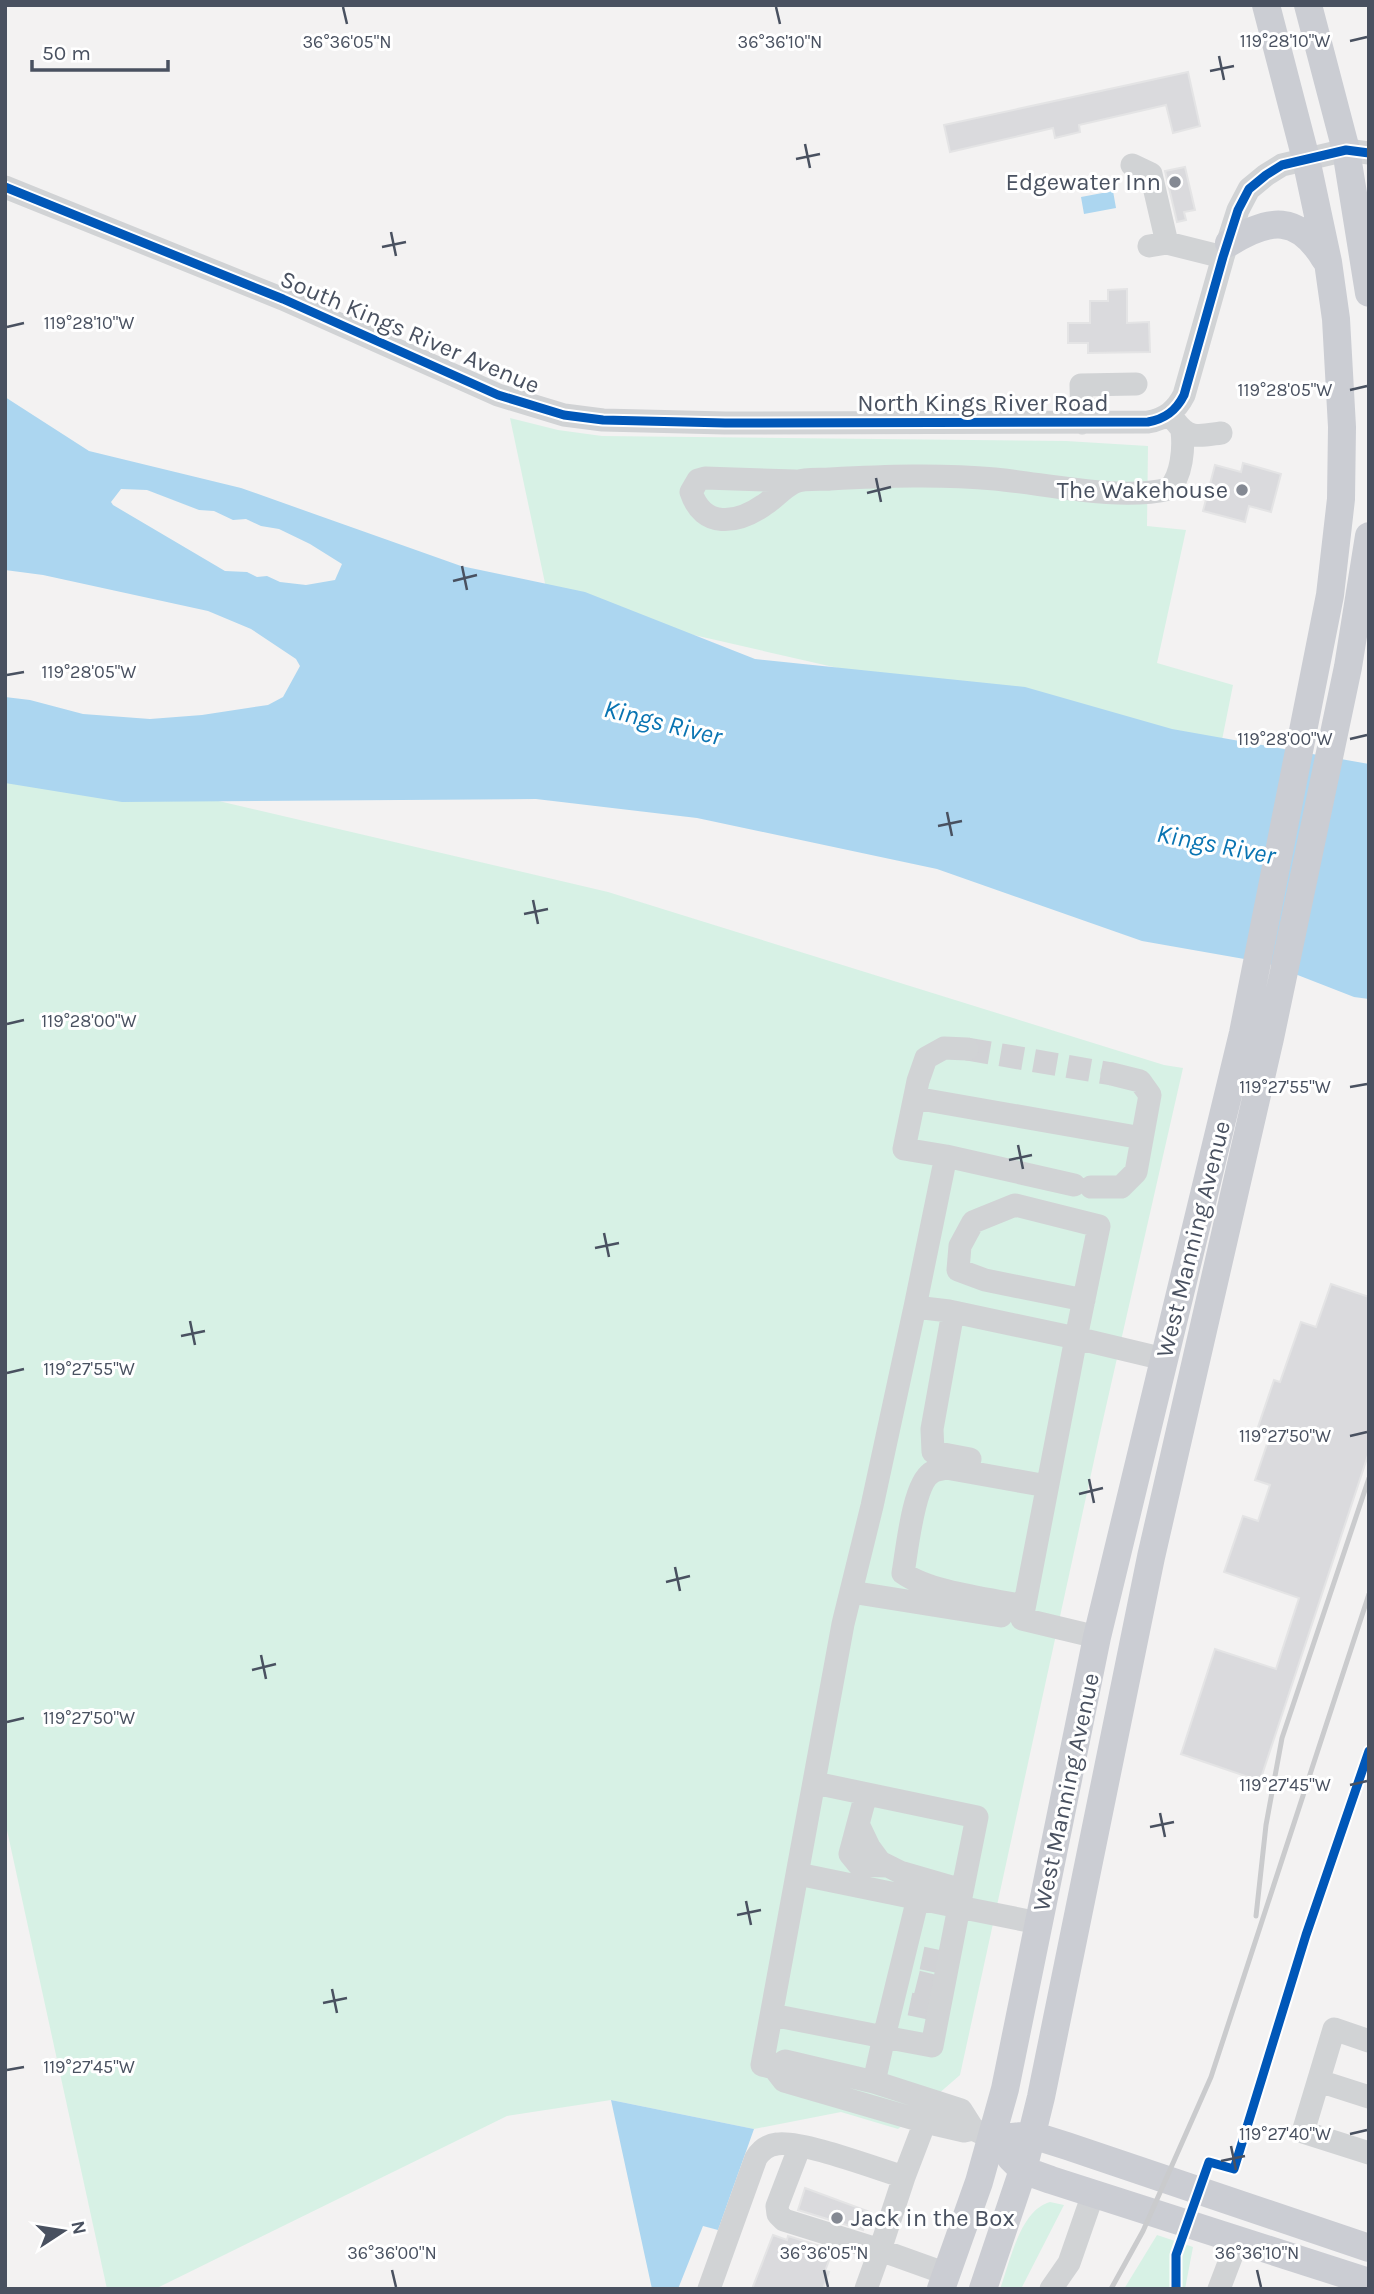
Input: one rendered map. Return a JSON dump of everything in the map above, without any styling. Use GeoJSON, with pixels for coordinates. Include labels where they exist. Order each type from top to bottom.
{"type":"FeatureCollection","features":[{"type":"Feature","properties":{"kind":"main road","name":"West Manning Avenue"},"geometry":{"type":"LineString","coordinates":[[983,2289],[1023,2170],[1041,2098],[1151,1556],[1256,1036],[1336,549],[1341,485],[1340,368],[1336,319],[1328,262],[1306,159],[1266,5]]}},
{"type":"Feature","properties":{"kind":"main road"},"geometry":{"type":"LineString","coordinates":[[1308,5],[1357,151],[1369,293]]}},
{"type":"Feature","properties":{"kind":"main road"},"geometry":{"type":"LineString","coordinates":[[1226,250],[1261,225],[1282,223],[1304,232],[1328,262]]}},
{"type":"Feature","properties":{"kind":"main road","name":"West Manning Avenue"},"geometry":{"type":"LineString","coordinates":[[944,2281],[979,2182],[982,2134],[1005,2089],[1097,1637],[1164,1359],[1256,1036],[1348,667],[1369,536]]}},
{"type":"Feature","properties":{"kind":"main road"},"geometry":{"type":"LineString","coordinates":[[982,2134],[1032,2135],[1369,2248]]}},
{"type":"Feature","properties":{"kind":"main road"},"geometry":{"type":"LineString","coordinates":[[982,2134],[1023,2170],[1369,2282]]}},
{"type":"Feature","properties":{"kind":"street"},"geometry":{"type":"LineString","coordinates":[[795,481],[919,475],[1110,492],[1169,489],[1176,478],[1183,444],[1166,422],[1184,396],[1241,203],[1249,189],[1275,169],[1306,159],[1357,151]]}},
{"type":"Feature","properties":{"kind":"street"},"geometry":{"type":"LineString","coordinates":[[1132,165],[1151,174],[1158,244],[1226,250]]}},
{"type":"Feature","properties":{"kind":"street","name":"South Kings River Avenue"},"geometry":{"type":"LineString","coordinates":[[5,187],[283,299],[528,406],[564,415],[603,420],[818,423]]}},
{"type":"Feature","properties":{"kind":"street"},"geometry":{"type":"LineString","coordinates":[[1082,423],[1081,385],[1136,384]]}},
{"type":"Feature","properties":{"kind":"street","name":"North Kings River Road"},"geometry":{"type":"LineString","coordinates":[[818,423],[1166,422],[1193,436],[1221,433]]}},
{"type":"Feature","properties":{"kind":"street"},"geometry":{"type":"LineString","coordinates":[[967,1049],[944,1048],[926,1058],[904,1149],[1083,1186],[1121,1187],[1136,1172],[1150,1095],[1140,1081],[1112,1074]]}},
{"type":"Feature","properties":{"kind":"street"},"geometry":{"type":"LineString","coordinates":[[915,1098],[1142,1138]]}},
{"type":"Feature","properties":{"kind":"street"},"geometry":{"type":"LineString","coordinates":[[946,1156],[915,1307],[843,1624],[762,2065],[774,2068],[783,2081],[925,2122],[982,2134]]}},
{"type":"Feature","properties":{"kind":"street"},"geometry":{"type":"LineString","coordinates":[[1023,1613],[1099,1226],[1015,1205],[973,1222],[960,1246],[958,1270],[985,1280],[1084,1300]]}},
{"type":"Feature","properties":{"kind":"street"},"geometry":{"type":"LineString","coordinates":[[915,1307],[953,1312],[1164,1359]]}},
{"type":"Feature","properties":{"kind":"street"},"geometry":{"type":"LineString","coordinates":[[953,1312],[932,1429],[933,1452],[1048,1480]]}},
{"type":"Feature","properties":{"kind":"street"},"geometry":{"type":"LineString","coordinates":[[1048,1480],[946,1468],[931,1473],[923,1482],[917,1499],[903,1573],[913,1581],[1097,1637]]}},
{"type":"Feature","properties":{"kind":"street"},"geometry":{"type":"LineString","coordinates":[[851,1592],[1023,1613]]}},
{"type":"Feature","properties":{"kind":"street"},"geometry":{"type":"LineString","coordinates":[[815,1783],[977,1817],[961,1898],[929,1960],[928,1992]]}},
{"type":"Feature","properties":{"kind":"street"},"geometry":{"type":"LineString","coordinates":[[866,1794],[858,1824],[880,1862],[961,1898],[1039,1923]]}},
{"type":"Feature","properties":{"kind":"street"},"geometry":{"type":"LineString","coordinates":[[798,1874],[918,1898],[961,1898]]}},
{"type":"Feature","properties":{"kind":"street"},"geometry":{"type":"LineString","coordinates":[[772,2015],[932,2046],[928,1992],[929,1960],[918,1898]]}},
{"type":"Feature","properties":{"kind":"street"},"geometry":{"type":"LineString","coordinates":[[874,2082],[884,2037],[901,2002],[928,1992]]}},
{"type":"Feature","properties":{"kind":"street"},"geometry":{"type":"LineString","coordinates":[[1369,2041],[1334,2029],[1303,2132],[1369,2153]]}},
{"type":"Feature","properties":{"kind":"street"},"geometry":{"type":"LineString","coordinates":[[774,2068],[785,2061],[874,2082],[961,2110],[982,2134]]}},
{"type":"Feature","properties":{"kind":"street"},"geometry":{"type":"LineString","coordinates":[[1319,2081],[1369,2097]]}},
{"type":"Feature","properties":{"kind":"street"},"geometry":{"type":"LineString","coordinates":[[866,2289],[925,2122]]}},
{"type":"Feature","properties":{"kind":"street"},"geometry":{"type":"LineString","coordinates":[[709,2289],[759,2152],[774,2144],[787,2143],[904,2177]]}},
{"type":"Feature","properties":{"kind":"street"},"geometry":{"type":"LineString","coordinates":[[800,2146],[777,2206],[780,2217],[880,2250],[944,2281]]}},
{"type":"Feature","properties":{"kind":"street"},"geometry":{"type":"LineString","coordinates":[[1051,2289],[1069,2263],[1093,2194]]}},
{"type":"Feature","properties":{"kind":"street"},"geometry":{"type":"LineString","coordinates":[[1219,2289],[1238,2239]]}},
{"type":"Feature","properties":{"kind":"green space"},"geometry":{"type":"Polygon","coordinates":[[[510,418],[558,430],[602,436],[1066,441],[1148,446],[1147,526],[1186,530],[1157,663],[1233,685],[1219,755],[549,602],[510,418]]]}},
{"type":"Feature","properties":{"kind":"green space"},"geometry":{"type":"Polygon","coordinates":[[[5,751],[608,892],[1164,1065],[1183,1068],[1100,1433],[960,2075],[898,2129],[841,2112],[754,2129],[611,2100],[507,2116],[155,2289],[107,2289],[5,1821],[5,751]]]}},
{"type":"Feature","properties":{"kind":"green space"},"geometry":{"type":"Polygon","coordinates":[[[1050,2202],[1064,2205],[1021,2289],[1000,2289],[1024,2226],[1031,2215],[1050,2202]]]}},
{"type":"Feature","properties":{"kind":"green space"},"geometry":{"type":"Polygon","coordinates":[[[1157,2235],[1193,2247],[1185,2289],[1124,2289],[1157,2235]]]}},
{"type":"Feature","properties":{"kind":"water"},"geometry":{"type":"Polygon","coordinates":[[[1113,191],[1116,208],[1084,214],[1081,197],[1113,191]]]}},
{"type":"Feature","properties":{"kind":"water","name":"Kings River"},"geometry":{"type":"Polygon","coordinates":[[[5,397],[89,451],[241,488],[461,566],[585,592],[755,659],[1025,687],[1172,729],[1369,764],[1369,999],[1354,997],[1267,963],[1142,941],[937,869],[697,818],[536,799],[122,802],[5,783],[5,697],[30,700],[83,714],[150,719],[202,715],[268,705],[283,697],[300,666],[296,659],[251,629],[208,611],[43,575],[5,570],[5,397]],[[121,489],[111,502],[225,571],[247,572],[257,577],[267,576],[280,582],[306,585],[335,580],[342,564],[279,529],[261,526],[246,519],[233,520],[214,511],[199,510],[147,490],[121,489]]]}},
{"type":"Feature","properties":{"kind":"water"},"geometry":{"type":"Polygon","coordinates":[[[611,2100],[754,2129],[718,2230],[703,2226],[678,2289],[652,2289],[611,2100]]]}},
{"type":"Feature","properties":{"kind":"building"},"geometry":{"type":"Polygon","coordinates":[[[1188,72],[1200,126],[1173,133],[1166,105],[1079,125],[1080,132],[1055,138],[1053,128],[950,152],[944,125],[1188,72]]]}},
{"type":"Feature","properties":{"kind":"building","name":"Edgewater Inn"},"geometry":{"type":"Polygon","coordinates":[[[1185,167],[1195,210],[1184,212],[1186,220],[1177,222],[1165,171],[1185,167]]]}},
{"type":"Feature","properties":{"kind":"building"},"geometry":{"type":"Polygon","coordinates":[[[1127,289],[1127,323],[1149,322],[1150,352],[1088,353],[1088,343],[1068,343],[1068,323],[1090,323],[1090,301],[1108,301],[1108,290],[1127,289]]]}},
{"type":"Feature","properties":{"kind":"building","name":"The Wakehouse"},"geometry":{"type":"Polygon","coordinates":[[[1243,463],[1281,474],[1271,512],[1249,506],[1245,522],[1203,511],[1215,465],[1241,472],[1243,463]]]}},
{"type":"Feature","properties":{"kind":"building"},"geometry":{"type":"Polygon","coordinates":[[[1331,1284],[1369,1297],[1369,1452],[1260,1781],[1181,1754],[1215,1649],[1276,1669],[1299,1598],[1224,1572],[1243,1516],[1258,1521],[1270,1485],[1255,1480],[1270,1435],[1257,1430],[1274,1380],[1280,1382],[1301,1322],[1316,1327],[1331,1284]]]}},
{"type":"Feature","properties":{"kind":"building"},"geometry":{"type":"Polygon","coordinates":[[[805,2188],[870,2212],[863,2230],[798,2210],[805,2188]]]}},
{"type":"Feature","properties":{"kind":"building"},"geometry":{"type":"Polygon","coordinates":[[[773,2235],[787,2240],[788,2236],[833,2250],[825,2271],[829,2272],[823,2289],[752,2289],[773,2235]]]}},
{"type":"Feature","properties":{"kind":"tunnel"},"geometry":{"type":"LineString","coordinates":[[967,1049],[1112,1074]]}},
{"type":"Feature","properties":{"kind":"tunnel"},"geometry":{"type":"LineString","coordinates":[[922,1958],[941,1962]]}},
{"type":"Feature","properties":{"kind":"tunnel"},"geometry":{"type":"LineString","coordinates":[[917,1982],[937,1987]]}},
{"type":"Feature","properties":{"kind":"tunnel"},"geometry":{"type":"LineString","coordinates":[[910,2004],[934,2009]]}},
{"type":"Feature","properties":{"kind":"railway"},"geometry":{"type":"LineString","coordinates":[[1256,1916],[1266,1825],[1282,1738],[1369,1478]]}},
{"type":"Feature","properties":{"kind":"railway"},"geometry":{"type":"LineString","coordinates":[[1111,2289],[1143,2231],[1211,2077],[1369,1594]]}},
{"type":"Feature","properties":{"kind":"cycle path"},"geometry":{"type":"LineString","coordinates":[[5,187],[283,299],[498,395],[564,415],[603,420],[725,423],[1148,422],[1169,413],[1184,395],[1223,257],[1238,210],[1249,189],[1282,165],[1346,150],[1369,153]]}},
{"type":"Feature","properties":{"kind":"cycle path"},"geometry":{"type":"LineString","coordinates":[[1176,2289],[1176,2255],[1209,2162],[1234,2169],[1306,1935],[1369,1751]]}},
{"type":"Feature","properties":{"kind":"place","name":"Edgewater Inn"},"geometry":{"type":"Point","coordinates":[1175,182]}},
{"type":"Feature","properties":{"kind":"place","name":"The Wakehouse"},"geometry":{"type":"Point","coordinates":[1242,490]}},
{"type":"Feature","properties":{"kind":"place","name":"Jack in the Box"},"geometry":{"type":"Point","coordinates":[837,2218]}}]}
